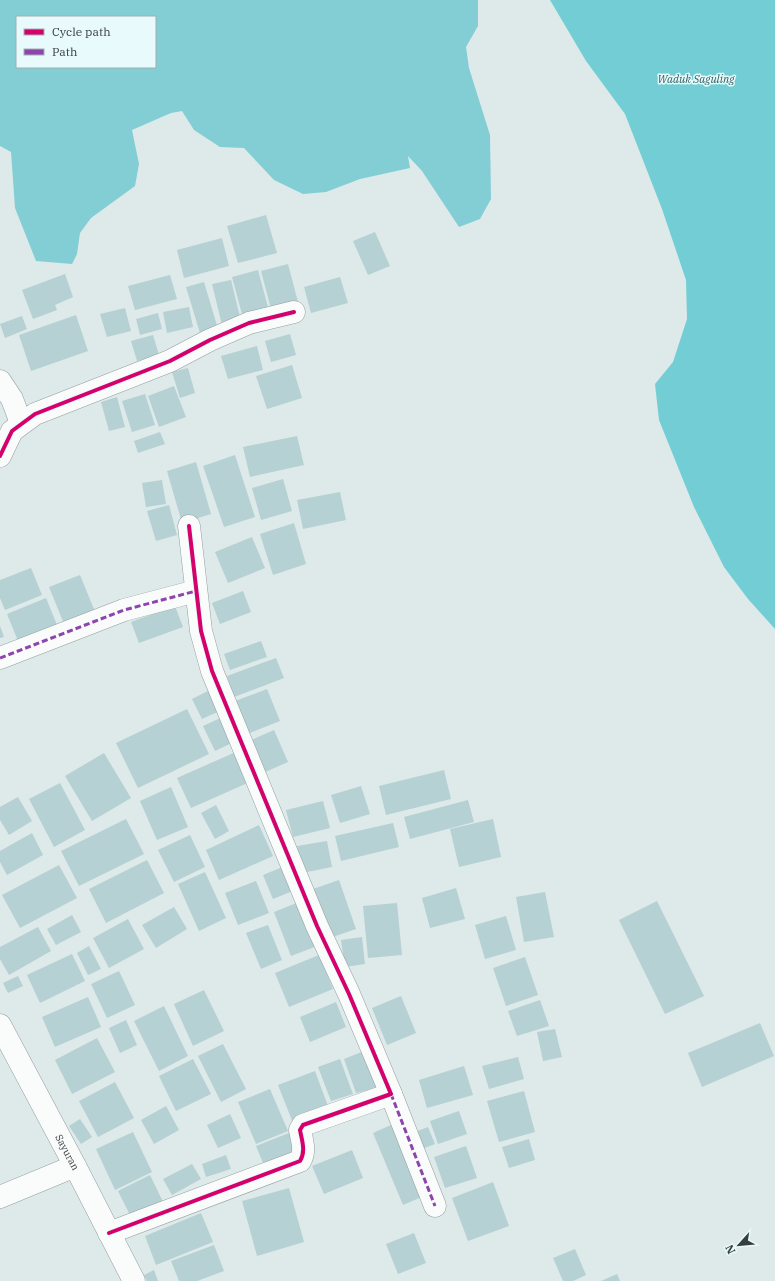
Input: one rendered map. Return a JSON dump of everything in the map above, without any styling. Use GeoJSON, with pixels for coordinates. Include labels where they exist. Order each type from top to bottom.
{"type":"FeatureCollection","features":[{"type":"Feature","properties":{"kind":"street"},"geometry":{"type":"LineString","coordinates":[[0,456],[7,438],[21,423],[36,414],[170,361],[242,326],[294,312]]}},
{"type":"Feature","properties":{"kind":"street"},"geometry":{"type":"LineString","coordinates":[[0,381],[12,399],[21,423]]}},
{"type":"Feature","properties":{"kind":"street"},"geometry":{"type":"LineString","coordinates":[[189,526],[201,631],[212,671],[317,926],[349,994],[391,1094],[435,1206]]}},
{"type":"Feature","properties":{"kind":"street"},"geometry":{"type":"LineString","coordinates":[[0,658],[124,610],[196,591]]}},
{"type":"Feature","properties":{"kind":"street","name":"Sayuran"},"geometry":{"type":"LineString","coordinates":[[0,1025],[134,1281]]}},
{"type":"Feature","properties":{"kind":"street"},"geometry":{"type":"LineString","coordinates":[[109,1233],[300,1161],[304,1156],[304,1147],[300,1130],[303,1125],[391,1094]]}},
{"type":"Feature","properties":{"kind":"street"},"geometry":{"type":"LineString","coordinates":[[0,1197],[75,1166]]}},
{"type":"Feature","properties":{"kind":"shaded area"},"geometry":{"type":"Polygon","coordinates":[[[0,0],[478,0],[478,26],[466,47],[469,68],[490,135],[491,199],[480,219],[459,227],[422,171],[408,156],[410,168],[360,179],[326,192],[303,194],[274,180],[244,148],[220,147],[194,130],[182,111],[171,113],[132,130],[139,164],[135,186],[91,218],[80,233],[77,254],[72,264],[36,261],[15,208],[11,152],[0,146],[0,0]]]}},
{"type":"Feature","properties":{"kind":"water","name":"Waduk Saguling"},"geometry":{"type":"Polygon","coordinates":[[[550,0],[775,0],[775,629],[748,599],[724,567],[694,507],[659,420],[655,384],[673,362],[687,319],[686,280],[662,209],[625,114],[586,61],[550,0]]]}},
{"type":"Feature","properties":{"kind":"building"},"geometry":{"type":"Polygon","coordinates":[[[266,215],[277,253],[238,263],[227,226],[266,215]]]}},
{"type":"Feature","properties":{"kind":"building"},"geometry":{"type":"Polygon","coordinates":[[[375,232],[390,266],[368,275],[353,241],[375,232]]]}},
{"type":"Feature","properties":{"kind":"building"},"geometry":{"type":"Polygon","coordinates":[[[222,238],[229,266],[184,278],[177,250],[222,238]]]}},
{"type":"Feature","properties":{"kind":"building"},"geometry":{"type":"Polygon","coordinates":[[[288,264],[298,302],[271,309],[261,271],[288,264]]]}},
{"type":"Feature","properties":{"kind":"building"},"geometry":{"type":"Polygon","coordinates":[[[258,270],[269,311],[243,318],[232,277],[258,270]]]}},
{"type":"Feature","properties":{"kind":"building"},"geometry":{"type":"Polygon","coordinates":[[[65,274],[73,297],[55,305],[57,310],[33,319],[22,290],[65,274]]]}},
{"type":"Feature","properties":{"kind":"building"},"geometry":{"type":"Polygon","coordinates":[[[170,275],[177,299],[135,310],[128,286],[170,275]]]}},
{"type":"Feature","properties":{"kind":"building"},"geometry":{"type":"Polygon","coordinates":[[[340,277],[348,303],[311,313],[304,287],[340,277]]]}},
{"type":"Feature","properties":{"kind":"building"},"geometry":{"type":"Polygon","coordinates":[[[231,280],[241,321],[222,325],[212,284],[231,280]]]}},
{"type":"Feature","properties":{"kind":"building"},"geometry":{"type":"Polygon","coordinates":[[[204,282],[218,329],[200,333],[186,287],[204,282]]]}},
{"type":"Feature","properties":{"kind":"building"},"geometry":{"type":"Polygon","coordinates":[[[189,307],[193,327],[167,333],[163,312],[189,307]]]}},
{"type":"Feature","properties":{"kind":"building"},"geometry":{"type":"Polygon","coordinates":[[[125,308],[131,331],[107,337],[100,314],[125,308]]]}},
{"type":"Feature","properties":{"kind":"building"},"geometry":{"type":"Polygon","coordinates":[[[158,313],[162,329],[140,335],[136,319],[158,313]]]}},
{"type":"Feature","properties":{"kind":"building"},"geometry":{"type":"Polygon","coordinates":[[[76,315],[88,351],[31,371],[19,335],[76,315]]]}},
{"type":"Feature","properties":{"kind":"building"},"geometry":{"type":"Polygon","coordinates":[[[22,316],[27,329],[5,338],[0,324],[22,316]]]}},
{"type":"Feature","properties":{"kind":"building"},"geometry":{"type":"Polygon","coordinates":[[[290,334],[296,355],[271,362],[265,341],[290,334]]]}},
{"type":"Feature","properties":{"kind":"building"},"geometry":{"type":"Polygon","coordinates":[[[153,335],[159,355],[137,361],[131,341],[153,335]]]}},
{"type":"Feature","properties":{"kind":"building"},"geometry":{"type":"Polygon","coordinates":[[[257,346],[263,370],[228,379],[221,356],[257,346]]]}},
{"type":"Feature","properties":{"kind":"building"},"geometry":{"type":"Polygon","coordinates":[[[292,365],[302,398],[267,409],[256,376],[292,365]]]}},
{"type":"Feature","properties":{"kind":"building"},"geometry":{"type":"Polygon","coordinates":[[[188,368],[195,393],[180,398],[172,372],[188,368]]]}},
{"type":"Feature","properties":{"kind":"building"},"geometry":{"type":"Polygon","coordinates":[[[174,386],[186,417],[159,427],[148,396],[174,386]]]}},
{"type":"Feature","properties":{"kind":"building"},"geometry":{"type":"Polygon","coordinates":[[[145,394],[155,425],[132,432],[122,401],[145,394]]]}},
{"type":"Feature","properties":{"kind":"building"},"geometry":{"type":"Polygon","coordinates":[[[117,397],[125,427],[109,431],[101,402],[117,397]]]}},
{"type":"Feature","properties":{"kind":"building"},"geometry":{"type":"Polygon","coordinates":[[[160,432],[165,444],[138,453],[134,441],[160,432]]]}},
{"type":"Feature","properties":{"kind":"building"},"geometry":{"type":"Polygon","coordinates":[[[297,436],[304,465],[250,477],[243,447],[297,436]]]}},
{"type":"Feature","properties":{"kind":"building"},"geometry":{"type":"Polygon","coordinates":[[[235,455],[255,517],[224,527],[203,466],[235,455]]]}},
{"type":"Feature","properties":{"kind":"building"},"geometry":{"type":"Polygon","coordinates":[[[196,462],[211,514],[182,523],[167,471],[196,462]]]}},
{"type":"Feature","properties":{"kind":"building"},"geometry":{"type":"Polygon","coordinates":[[[283,479],[292,511],[261,520],[252,488],[283,479]]]}},
{"type":"Feature","properties":{"kind":"building"},"geometry":{"type":"Polygon","coordinates":[[[162,480],[166,504],[146,507],[142,483],[162,480]]]}},
{"type":"Feature","properties":{"kind":"building"},"geometry":{"type":"Polygon","coordinates":[[[340,492],[346,520],[303,529],[297,500],[340,492]]]}},
{"type":"Feature","properties":{"kind":"building"},"geometry":{"type":"Polygon","coordinates":[[[169,505],[177,535],[156,541],[147,511],[169,505]]]}},
{"type":"Feature","properties":{"kind":"building"},"geometry":{"type":"Polygon","coordinates":[[[294,523],[306,564],[273,575],[260,534],[294,523]]]}},
{"type":"Feature","properties":{"kind":"building"},"geometry":{"type":"Polygon","coordinates":[[[252,537],[265,568],[228,583],[215,552],[252,537]]]}},
{"type":"Feature","properties":{"kind":"building"},"geometry":{"type":"Polygon","coordinates":[[[31,568],[42,595],[5,610],[0,598],[0,580],[31,568]]]}},
{"type":"Feature","properties":{"kind":"building"},"geometry":{"type":"Polygon","coordinates":[[[80,575],[100,624],[69,636],[49,587],[80,575]]]}},
{"type":"Feature","properties":{"kind":"building"},"geometry":{"type":"Polygon","coordinates":[[[243,591],[251,612],[220,624],[212,603],[243,591]]]}},
{"type":"Feature","properties":{"kind":"building"},"geometry":{"type":"Polygon","coordinates":[[[46,598],[57,625],[18,641],[7,614],[46,598]]]}},
{"type":"Feature","properties":{"kind":"building"},"geometry":{"type":"Polygon","coordinates":[[[175,606],[183,627],[139,643],[131,622],[175,606]]]}},
{"type":"Feature","properties":{"kind":"building"},"geometry":{"type":"Polygon","coordinates":[[[0,626],[4,637],[0,638],[0,626]]]}},
{"type":"Feature","properties":{"kind":"building"},"geometry":{"type":"Polygon","coordinates":[[[261,641],[267,657],[230,670],[224,654],[261,641]]]}},
{"type":"Feature","properties":{"kind":"building"},"geometry":{"type":"Polygon","coordinates":[[[276,658],[284,678],[234,697],[227,676],[276,658]]]}},
{"type":"Feature","properties":{"kind":"building"},"geometry":{"type":"Polygon","coordinates":[[[212,689],[222,710],[202,719],[192,699],[212,689]]]}},
{"type":"Feature","properties":{"kind":"building"},"geometry":{"type":"Polygon","coordinates":[[[267,689],[280,721],[247,734],[235,701],[267,689]]]}},
{"type":"Feature","properties":{"kind":"building"},"geometry":{"type":"Polygon","coordinates":[[[187,709],[209,754],[138,788],[116,743],[187,709]]]}},
{"type":"Feature","properties":{"kind":"building"},"geometry":{"type":"Polygon","coordinates":[[[227,715],[238,740],[215,751],[203,726],[227,715]]]}},
{"type":"Feature","properties":{"kind":"building"},"geometry":{"type":"Polygon","coordinates":[[[274,730],[288,762],[263,773],[249,741],[274,730]]]}},
{"type":"Feature","properties":{"kind":"building"},"geometry":{"type":"Polygon","coordinates":[[[238,751],[252,781],[191,808],[177,778],[238,751]]]}},
{"type":"Feature","properties":{"kind":"building"},"geometry":{"type":"Polygon","coordinates":[[[104,753],[131,798],[92,821],[65,776],[104,753]]]}},
{"type":"Feature","properties":{"kind":"building"},"geometry":{"type":"Polygon","coordinates":[[[444,770],[451,799],[386,815],[379,786],[444,770]]]}},
{"type":"Feature","properties":{"kind":"building"},"geometry":{"type":"Polygon","coordinates":[[[60,783],[85,830],[54,847],[29,799],[60,783]]]}},
{"type":"Feature","properties":{"kind":"building"},"geometry":{"type":"Polygon","coordinates":[[[361,786],[370,814],[340,823],[331,795],[361,786]]]}},
{"type":"Feature","properties":{"kind":"building"},"geometry":{"type":"Polygon","coordinates":[[[171,787],[188,827],[157,840],[140,801],[171,787]]]}},
{"type":"Feature","properties":{"kind":"building"},"geometry":{"type":"Polygon","coordinates":[[[18,797],[32,821],[9,835],[0,820],[0,807],[18,797]]]}},
{"type":"Feature","properties":{"kind":"building"},"geometry":{"type":"Polygon","coordinates":[[[468,800],[474,822],[410,839],[404,817],[468,800]]]}},
{"type":"Feature","properties":{"kind":"building"},"geometry":{"type":"Polygon","coordinates":[[[323,801],[330,828],[293,837],[286,810],[323,801]]]}},
{"type":"Feature","properties":{"kind":"building"},"geometry":{"type":"Polygon","coordinates":[[[216,805],[229,831],[215,839],[201,813],[216,805]]]}},
{"type":"Feature","properties":{"kind":"building"},"geometry":{"type":"Polygon","coordinates":[[[126,819],[144,854],[79,886],[61,851],[126,819]]]}},
{"type":"Feature","properties":{"kind":"building"},"geometry":{"type":"Polygon","coordinates":[[[493,819],[501,857],[459,867],[450,829],[493,819]]]}},
{"type":"Feature","properties":{"kind":"building"},"geometry":{"type":"Polygon","coordinates":[[[393,823],[399,847],[341,861],[335,836],[393,823]]]}},
{"type":"Feature","properties":{"kind":"building"},"geometry":{"type":"Polygon","coordinates":[[[259,825],[273,856],[219,880],[206,850],[259,825]]]}},
{"type":"Feature","properties":{"kind":"building"},"geometry":{"type":"Polygon","coordinates":[[[32,833],[43,855],[7,875],[0,862],[0,851],[32,833]]]}},
{"type":"Feature","properties":{"kind":"building"},"geometry":{"type":"Polygon","coordinates":[[[190,835],[205,867],[174,882],[158,850],[190,835]]]}},
{"type":"Feature","properties":{"kind":"building"},"geometry":{"type":"Polygon","coordinates":[[[327,841],[332,867],[302,873],[297,846],[327,841]]]}},
{"type":"Feature","properties":{"kind":"building"},"geometry":{"type":"Polygon","coordinates":[[[147,860],[164,893],[106,923],[89,889],[147,860]]]}},
{"type":"Feature","properties":{"kind":"building"},"geometry":{"type":"Polygon","coordinates":[[[59,865],[77,898],[20,928],[2,895],[59,865]]]}},
{"type":"Feature","properties":{"kind":"building"},"geometry":{"type":"Polygon","coordinates":[[[285,866],[295,890],[273,899],[263,875],[285,866]]]}},
{"type":"Feature","properties":{"kind":"building"},"geometry":{"type":"Polygon","coordinates":[[[205,872],[226,918],[199,931],[178,884],[205,872]]]}},
{"type":"Feature","properties":{"kind":"building"},"geometry":{"type":"Polygon","coordinates":[[[339,880],[356,929],[327,939],[310,890],[339,880]]]}},
{"type":"Feature","properties":{"kind":"building"},"geometry":{"type":"Polygon","coordinates":[[[256,881],[269,913],[238,925],[225,893],[256,881]]]}},
{"type":"Feature","properties":{"kind":"building"},"geometry":{"type":"Polygon","coordinates":[[[456,888],[465,919],[430,928],[422,898],[456,888]]]}},
{"type":"Feature","properties":{"kind":"building"},"geometry":{"type":"Polygon","coordinates":[[[545,892],[554,937],[524,942],[516,897],[545,892]]]}},
{"type":"Feature","properties":{"kind":"building"},"geometry":{"type":"Polygon","coordinates":[[[657,901],[704,996],[665,1014],[619,920],[657,901]]]}},
{"type":"Feature","properties":{"kind":"building"},"geometry":{"type":"Polygon","coordinates":[[[299,902],[317,946],[291,956],[274,912],[299,902]]]}},
{"type":"Feature","properties":{"kind":"building"},"geometry":{"type":"Polygon","coordinates":[[[397,903],[402,955],[368,958],[363,906],[397,903]]]}},
{"type":"Feature","properties":{"kind":"building"},"geometry":{"type":"Polygon","coordinates":[[[174,907],[187,929],[156,948],[142,925],[174,907]]]}},
{"type":"Feature","properties":{"kind":"building"},"geometry":{"type":"Polygon","coordinates":[[[72,915],[81,932],[56,945],[47,929],[72,915]]]}},
{"type":"Feature","properties":{"kind":"building"},"geometry":{"type":"Polygon","coordinates":[[[506,916],[516,950],[485,959],[475,925],[506,916]]]}},
{"type":"Feature","properties":{"kind":"building"},"geometry":{"type":"Polygon","coordinates":[[[128,919],[144,949],[109,968],[93,938],[128,919]]]}},
{"type":"Feature","properties":{"kind":"building"},"geometry":{"type":"Polygon","coordinates":[[[268,925],[282,960],[261,969],[246,933],[268,925]]]}},
{"type":"Feature","properties":{"kind":"building"},"geometry":{"type":"Polygon","coordinates":[[[38,927],[51,951],[9,975],[0,959],[0,947],[38,927]]]}},
{"type":"Feature","properties":{"kind":"building"},"geometry":{"type":"Polygon","coordinates":[[[362,937],[365,964],[345,967],[341,940],[362,937]]]}},
{"type":"Feature","properties":{"kind":"building"},"geometry":{"type":"Polygon","coordinates":[[[89,946],[101,969],[88,975],[77,953],[89,946]]]}},
{"type":"Feature","properties":{"kind":"building"},"geometry":{"type":"Polygon","coordinates":[[[72,954],[85,981],[40,1003],[27,975],[72,954]]]}},
{"type":"Feature","properties":{"kind":"building"},"geometry":{"type":"Polygon","coordinates":[[[319,955],[333,989],[289,1007],[275,973],[319,955]]]}},
{"type":"Feature","properties":{"kind":"building"},"geometry":{"type":"Polygon","coordinates":[[[525,957],[538,995],[506,1006],[493,968],[525,957]]]}},
{"type":"Feature","properties":{"kind":"building"},"geometry":{"type":"Polygon","coordinates":[[[119,971],[135,1005],[107,1018],[91,984],[119,971]]]}},
{"type":"Feature","properties":{"kind":"building"},"geometry":{"type":"Polygon","coordinates":[[[18,976],[23,986],[8,993],[3,983],[18,976]]]}},
{"type":"Feature","properties":{"kind":"building"},"geometry":{"type":"Polygon","coordinates":[[[204,990],[224,1031],[193,1046],[174,1004],[204,990]]]}},
{"type":"Feature","properties":{"kind":"building"},"geometry":{"type":"Polygon","coordinates":[[[401,996],[416,1033],[387,1045],[372,1008],[401,996]]]}},
{"type":"Feature","properties":{"kind":"building"},"geometry":{"type":"Polygon","coordinates":[[[88,997],[101,1027],[55,1047],[42,1017],[88,997]]]}},
{"type":"Feature","properties":{"kind":"building"},"geometry":{"type":"Polygon","coordinates":[[[540,1000],[549,1026],[517,1036],[508,1011],[540,1000]]]}},
{"type":"Feature","properties":{"kind":"building"},"geometry":{"type":"Polygon","coordinates":[[[336,1002],[346,1027],[310,1042],[300,1017],[336,1002]]]}},
{"type":"Feature","properties":{"kind":"building"},"geometry":{"type":"Polygon","coordinates":[[[164,1006],[188,1056],[159,1071],[134,1021],[164,1006]]]}},
{"type":"Feature","properties":{"kind":"building"},"geometry":{"type":"Polygon","coordinates":[[[126,1020],[137,1045],[120,1053],[109,1028],[126,1020]]]}},
{"type":"Feature","properties":{"kind":"building"},"geometry":{"type":"Polygon","coordinates":[[[760,1023],[774,1056],[702,1087],[688,1053],[760,1023]]]}},
{"type":"Feature","properties":{"kind":"building"},"geometry":{"type":"Polygon","coordinates":[[[555,1029],[562,1057],[543,1061],[537,1032],[555,1029]]]}},
{"type":"Feature","properties":{"kind":"building"},"geometry":{"type":"Polygon","coordinates":[[[97,1038],[115,1072],[72,1094],[55,1060],[97,1038]]]}},
{"type":"Feature","properties":{"kind":"building"},"geometry":{"type":"Polygon","coordinates":[[[223,1044],[246,1089],[221,1102],[198,1056],[223,1044]]]}},
{"type":"Feature","properties":{"kind":"building"},"geometry":{"type":"Polygon","coordinates":[[[369,1049],[381,1087],[356,1093],[344,1059],[369,1049]]]}},
{"type":"Feature","properties":{"kind":"building"},"geometry":{"type":"Polygon","coordinates":[[[518,1057],[524,1079],[489,1089],[482,1066],[518,1057]]]}},
{"type":"Feature","properties":{"kind":"building"},"geometry":{"type":"Polygon","coordinates":[[[193,1059],[211,1094],[176,1111],[159,1076],[193,1059]]]}},
{"type":"Feature","properties":{"kind":"building"},"geometry":{"type":"Polygon","coordinates":[[[340,1059],[353,1094],[331,1101],[318,1067],[340,1059]]]}},
{"type":"Feature","properties":{"kind":"building"},"geometry":{"type":"Polygon","coordinates":[[[464,1066],[473,1095],[427,1108],[419,1080],[464,1066]]]}},
{"type":"Feature","properties":{"kind":"building"},"geometry":{"type":"Polygon","coordinates":[[[315,1071],[329,1109],[293,1123],[278,1085],[315,1071]]]}},
{"type":"Feature","properties":{"kind":"building"},"geometry":{"type":"Polygon","coordinates":[[[115,1082],[134,1118],[98,1137],[79,1101],[115,1082]]]}},
{"type":"Feature","properties":{"kind":"building"},"geometry":{"type":"Polygon","coordinates":[[[270,1089],[288,1131],[256,1144],[238,1102],[270,1089]]]}},
{"type":"Feature","properties":{"kind":"building"},"geometry":{"type":"Polygon","coordinates":[[[524,1091],[535,1132],[499,1142],[487,1101],[524,1091]]]}},
{"type":"Feature","properties":{"kind":"building"},"geometry":{"type":"Polygon","coordinates":[[[166,1106],[179,1130],[154,1144],[141,1120],[166,1106]]]}},
{"type":"Feature","properties":{"kind":"building"},"geometry":{"type":"Polygon","coordinates":[[[459,1111],[467,1134],[438,1144],[430,1121],[459,1111]]]}},
{"type":"Feature","properties":{"kind":"building"},"geometry":{"type":"Polygon","coordinates":[[[230,1114],[241,1138],[218,1148],[207,1125],[230,1114]]]}},
{"type":"Feature","properties":{"kind":"building"},"geometry":{"type":"Polygon","coordinates":[[[80,1119],[92,1137],[81,1144],[69,1126],[80,1119]]]}},
{"type":"Feature","properties":{"kind":"building"},"geometry":{"type":"Polygon","coordinates":[[[393,1124],[424,1196],[403,1205],[373,1133],[393,1124]]]}},
{"type":"Feature","properties":{"kind":"building"},"geometry":{"type":"Polygon","coordinates":[[[428,1127],[435,1144],[417,1151],[410,1134],[428,1127]]]}},
{"type":"Feature","properties":{"kind":"building"},"geometry":{"type":"Polygon","coordinates":[[[133,1132],[152,1172],[115,1190],[96,1149],[133,1132]]]}},
{"type":"Feature","properties":{"kind":"building"},"geometry":{"type":"Polygon","coordinates":[[[289,1133],[298,1158],[266,1170],[256,1146],[289,1133]]]}},
{"type":"Feature","properties":{"kind":"building"},"geometry":{"type":"Polygon","coordinates":[[[529,1139],[535,1160],[509,1168],[502,1147],[529,1139]]]}},
{"type":"Feature","properties":{"kind":"building"},"geometry":{"type":"Polygon","coordinates":[[[466,1146],[477,1178],[445,1188],[434,1157],[466,1146]]]}},
{"type":"Feature","properties":{"kind":"building"},"geometry":{"type":"Polygon","coordinates":[[[352,1150],[363,1178],[324,1194],[312,1166],[352,1150]]]}},
{"type":"Feature","properties":{"kind":"building"},"geometry":{"type":"Polygon","coordinates":[[[226,1155],[231,1169],[206,1177],[202,1164],[226,1155]]]}},
{"type":"Feature","properties":{"kind":"building"},"geometry":{"type":"Polygon","coordinates":[[[192,1164],[201,1179],[172,1195],[163,1179],[192,1164]]]}},
{"type":"Feature","properties":{"kind":"building"},"geometry":{"type":"Polygon","coordinates":[[[150,1175],[164,1204],[132,1219],[118,1191],[150,1175]]]}},
{"type":"Feature","properties":{"kind":"building"},"geometry":{"type":"Polygon","coordinates":[[[493,1182],[509,1226],[468,1241],[452,1198],[493,1182]]]}},
{"type":"Feature","properties":{"kind":"building"},"geometry":{"type":"Polygon","coordinates":[[[289,1188],[304,1242],[257,1256],[242,1201],[289,1188]]]}},
{"type":"Feature","properties":{"kind":"building"},"geometry":{"type":"Polygon","coordinates":[[[201,1213],[213,1242],[156,1265],[145,1236],[201,1213]]]}},
{"type":"Feature","properties":{"kind":"building"},"geometry":{"type":"Polygon","coordinates":[[[414,1233],[426,1263],[398,1274],[386,1244],[414,1233]]]}},
{"type":"Feature","properties":{"kind":"building"},"geometry":{"type":"Polygon","coordinates":[[[214,1245],[224,1271],[197,1281],[179,1281],[171,1261],[214,1245]]]}},
{"type":"Feature","properties":{"kind":"building"},"geometry":{"type":"Polygon","coordinates":[[[575,1249],[586,1275],[573,1281],[563,1281],[553,1258],[575,1249]]]}},
{"type":"Feature","properties":{"kind":"building"},"geometry":{"type":"Polygon","coordinates":[[[154,1270],[158,1281],[147,1281],[144,1275],[154,1270]]]}},
{"type":"Feature","properties":{"kind":"building"},"geometry":{"type":"Polygon","coordinates":[[[617,1274],[620,1281],[601,1281],[617,1274]]]}},
{"type":"Feature","properties":{"kind":"marked path"},"geometry":{"type":"LineString","coordinates":[[0,658],[124,610],[196,591]]}},
{"type":"Feature","properties":{"kind":"marked path"},"geometry":{"type":"LineString","coordinates":[[391,1094],[435,1206]]}},
{"type":"Feature","properties":{"kind":"cycle path"},"geometry":{"type":"LineString","coordinates":[[0,456],[12,431],[35,414],[170,361],[210,340],[249,323],[294,312]]}},
{"type":"Feature","properties":{"kind":"cycle path"},"geometry":{"type":"LineString","coordinates":[[109,1233],[300,1161],[303,1153],[300,1130],[303,1125],[391,1094],[349,994],[317,926],[212,671],[201,631],[189,526]]}}]}
